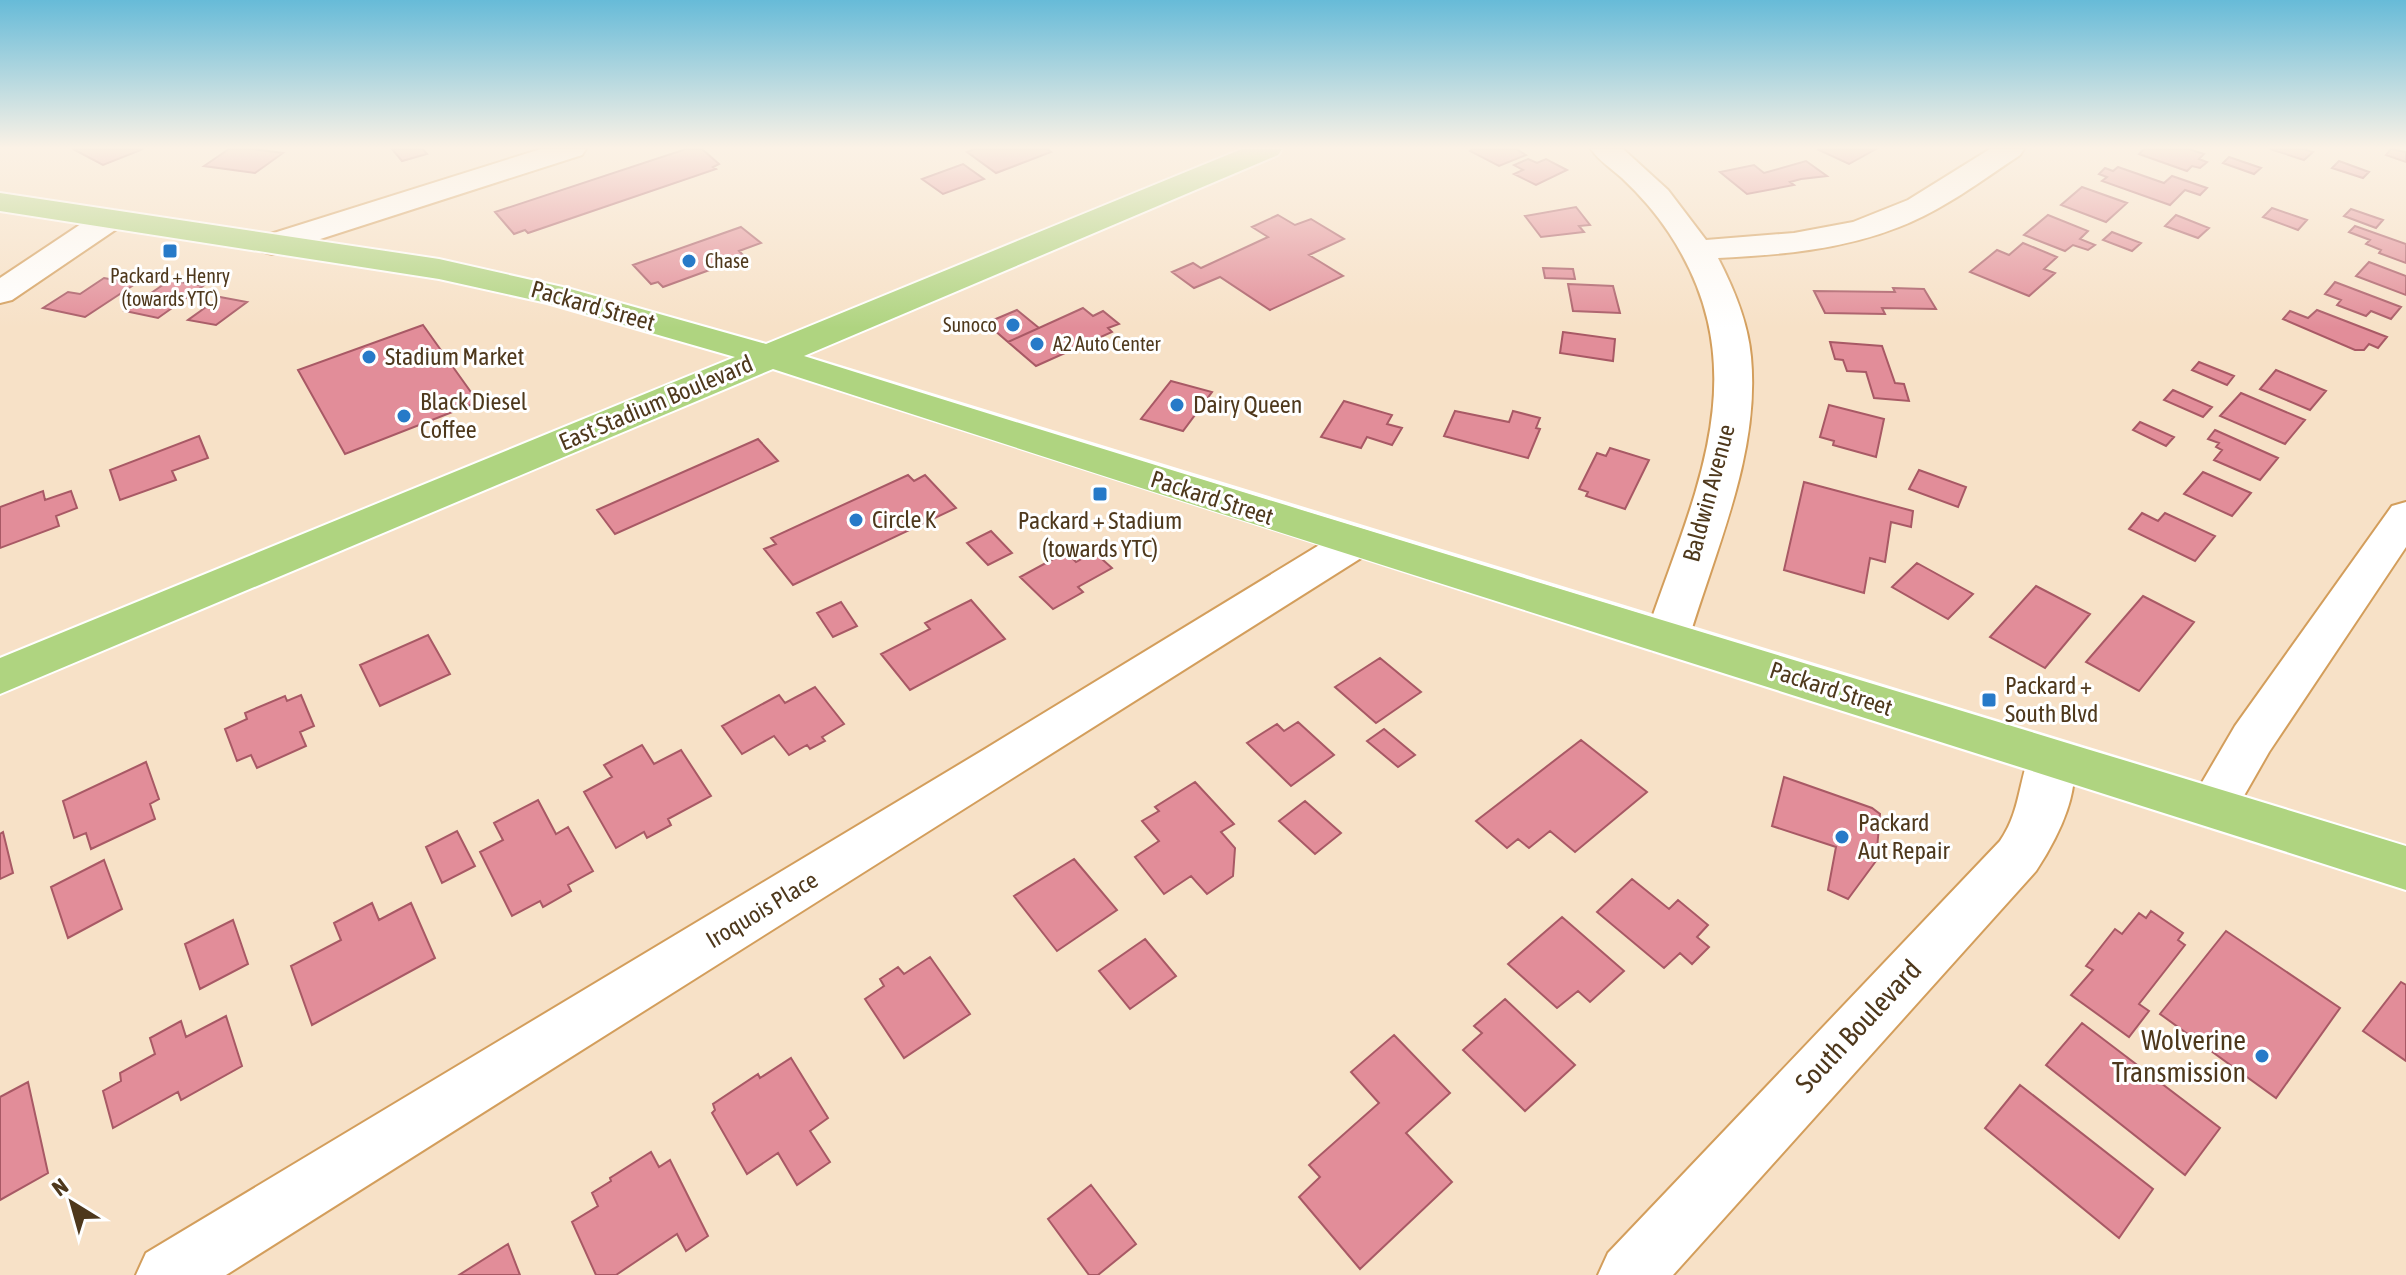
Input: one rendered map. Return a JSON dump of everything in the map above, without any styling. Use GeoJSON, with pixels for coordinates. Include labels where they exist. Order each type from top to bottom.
{"type":"FeatureCollection","features":[{"type":"Feature","properties":{"kind":"main road","name":"Packard Street"},"geometry":{"type":"LineString","coordinates":[[42,208],[511,283],[769,356],[1354,543],[2406,868]]}},
{"type":"Feature","properties":{"kind":"main road","name":"East Stadium Boulevard"},"geometry":{"type":"LineString","coordinates":[[0,677],[1125,208]]}},
{"type":"Feature","properties":{"kind":"street"},"geometry":{"type":"LineString","coordinates":[[272,244],[384,208]]}},
{"type":"Feature","properties":{"kind":"street","name":"Baldwin Avenue"},"geometry":{"type":"LineString","coordinates":[[1667,638],[1722,460],[1734,391],[1732,332],[1698,250],[1669,208]]}},
{"type":"Feature","properties":{"kind":"street"},"geometry":{"type":"LineString","coordinates":[[1698,250],[1789,243],[1838,235],[1887,221],[1912,208]]}},
{"type":"Feature","properties":{"kind":"street"},"geometry":{"type":"LineString","coordinates":[[0,293],[110,219]]}},
{"type":"Feature","properties":{"kind":"street"},"geometry":{"type":"LineString","coordinates":[[2212,808],[2252,739],[2406,516]]}},
{"type":"Feature","properties":{"kind":"street","name":"Iroquois Place"},"geometry":{"type":"LineString","coordinates":[[168,1275],[989,772],[1354,543]]}},
{"type":"Feature","properties":{"kind":"street","name":"South Boulevard"},"geometry":{"type":"LineString","coordinates":[[1630,1275],[2018,856],[2035,832],[2046,804],[2051,759]]}},
{"type":"Feature","properties":{"kind":"building"},"geometry":{"type":"Polygon","coordinates":[[[506,208],[600,208],[528,233],[525,230],[514,234],[495,212],[506,208]]]}},
{"type":"Feature","properties":{"kind":"building"},"geometry":{"type":"Polygon","coordinates":[[[1577,208],[1590,225],[1579,226],[1584,232],[1541,237],[1525,216],[1577,208]]]}},
{"type":"Feature","properties":{"kind":"building"},"geometry":{"type":"Polygon","coordinates":[[[2070,208],[2121,208],[2106,222],[2070,208]]]}},
{"type":"Feature","properties":{"kind":"building"},"geometry":{"type":"Polygon","coordinates":[[[2273,208],[2307,220],[2298,230],[2263,217],[2273,208]]]}},
{"type":"Feature","properties":{"kind":"building"},"geometry":{"type":"Polygon","coordinates":[[[2351,209],[2383,220],[2376,228],[2344,216],[2351,209]]]}},
{"type":"Feature","properties":{"kind":"building"},"geometry":{"type":"Polygon","coordinates":[[[1278,215],[1295,225],[1311,219],[1344,239],[1309,255],[1343,276],[1270,310],[1220,277],[1194,288],[1172,272],[1193,263],[1201,268],[1268,237],[1252,227],[1278,215]]]}},
{"type":"Feature","properties":{"kind":"building"},"geometry":{"type":"Polygon","coordinates":[[[2048,215],[2088,231],[2080,239],[2095,245],[2088,250],[2073,245],[2065,251],[2024,235],[2048,215]]]}},
{"type":"Feature","properties":{"kind":"building"},"geometry":{"type":"Polygon","coordinates":[[[2176,215],[2209,228],[2198,238],[2165,226],[2176,215]]]}},
{"type":"Feature","properties":{"kind":"building"},"geometry":{"type":"Polygon","coordinates":[[[2355,226],[2406,244],[2406,263],[2379,253],[2381,250],[2366,244],[2370,240],[2349,232],[2355,226]]]}},
{"type":"Feature","properties":{"kind":"building","name":"Chase"},"geometry":{"type":"Polygon","coordinates":[[[741,227],[761,243],[739,251],[745,257],[663,287],[658,282],[651,284],[633,265],[741,227]]]}},
{"type":"Feature","properties":{"kind":"building"},"geometry":{"type":"Polygon","coordinates":[[[2112,232],[2141,243],[2132,251],[2103,240],[2112,232]]]}},
{"type":"Feature","properties":{"kind":"building"},"geometry":{"type":"Polygon","coordinates":[[[2023,243],[2057,257],[2044,269],[2055,273],[2029,296],[1970,272],[1997,250],[2009,255],[2023,243]]]}},
{"type":"Feature","properties":{"kind":"building"},"geometry":{"type":"Polygon","coordinates":[[[2369,262],[2406,276],[2406,295],[2356,276],[2369,262]]]}},
{"type":"Feature","properties":{"kind":"building"},"geometry":{"type":"Polygon","coordinates":[[[1543,268],[1573,269],[1575,279],[1545,278],[1543,268]]]}},
{"type":"Feature","properties":{"kind":"building"},"geometry":{"type":"Polygon","coordinates":[[[104,278],[135,284],[85,317],[43,308],[68,292],[80,294],[104,278]]]}},
{"type":"Feature","properties":{"kind":"building"},"geometry":{"type":"Polygon","coordinates":[[[170,280],[203,286],[158,318],[125,311],[170,280]]]}},
{"type":"Feature","properties":{"kind":"building"},"geometry":{"type":"Polygon","coordinates":[[[2335,282],[2401,307],[2391,319],[2371,311],[2366,316],[2337,305],[2341,300],[2325,294],[2335,282]]]}},
{"type":"Feature","properties":{"kind":"building"},"geometry":{"type":"Polygon","coordinates":[[[1568,284],[1613,286],[1620,313],[1573,311],[1568,284]]]}},
{"type":"Feature","properties":{"kind":"building"},"geometry":{"type":"Polygon","coordinates":[[[1893,288],[1924,289],[1936,309],[1882,308],[1885,314],[1825,313],[1814,291],[1895,292],[1893,288]]]}},
{"type":"Feature","properties":{"kind":"building"},"geometry":{"type":"Polygon","coordinates":[[[220,297],[247,302],[216,325],[188,320],[220,297]]]}},
{"type":"Feature","properties":{"kind":"building"},"geometry":{"type":"Polygon","coordinates":[[[1083,308],[1093,316],[1103,311],[1119,324],[1108,328],[1112,332],[1036,366],[1008,342],[1083,308]]]}},
{"type":"Feature","properties":{"kind":"building","name":"Sunoco"},"geometry":{"type":"Polygon","coordinates":[[[1017,310],[1039,328],[1008,342],[986,323],[1017,310]]]}},
{"type":"Feature","properties":{"kind":"building"},"geometry":{"type":"Polygon","coordinates":[[[2317,310],[2387,337],[2378,348],[2369,344],[2364,350],[2355,350],[2283,319],[2290,311],[2308,318],[2317,310]]]}},
{"type":"Feature","properties":{"kind":"building"},"geometry":{"type":"Polygon","coordinates":[[[423,325],[478,402],[345,454],[298,370],[423,325]]]}},
{"type":"Feature","properties":{"kind":"building"},"geometry":{"type":"Polygon","coordinates":[[[1563,332],[1615,339],[1613,361],[1560,353],[1563,332]]]}},
{"type":"Feature","properties":{"kind":"building"},"geometry":{"type":"Polygon","coordinates":[[[1830,342],[1882,346],[1895,383],[1904,384],[1909,401],[1874,398],[1866,372],[1847,371],[1843,360],[1835,359],[1830,342]]]}},
{"type":"Feature","properties":{"kind":"building"},"geometry":{"type":"Polygon","coordinates":[[[2199,362],[2234,376],[2227,385],[2192,370],[2199,362]]]}},
{"type":"Feature","properties":{"kind":"building"},"geometry":{"type":"Polygon","coordinates":[[[2276,370],[2326,391],[2310,410],[2260,389],[2276,370]]]}},
{"type":"Feature","properties":{"kind":"building","name":"Dairy Queen"},"geometry":{"type":"Polygon","coordinates":[[[1171,381],[1212,392],[1183,431],[1141,419],[1171,381]]]}},
{"type":"Feature","properties":{"kind":"building"},"geometry":{"type":"Polygon","coordinates":[[[2173,390],[2212,407],[2203,417],[2164,400],[2173,390]]]}},
{"type":"Feature","properties":{"kind":"building"},"geometry":{"type":"Polygon","coordinates":[[[2241,393],[2305,420],[2285,444],[2220,416],[2241,393]]]}},
{"type":"Feature","properties":{"kind":"building"},"geometry":{"type":"Polygon","coordinates":[[[1344,401],[1392,415],[1387,424],[1402,428],[1392,445],[1367,437],[1361,448],[1321,437],[1344,401]]]}},
{"type":"Feature","properties":{"kind":"building"},"geometry":{"type":"Polygon","coordinates":[[[1829,405],[1884,419],[1876,457],[1833,445],[1834,441],[1820,437],[1829,405]]]}},
{"type":"Feature","properties":{"kind":"building"},"geometry":{"type":"Polygon","coordinates":[[[1455,411],[1509,422],[1513,411],[1540,418],[1536,428],[1540,429],[1528,458],[1444,436],[1455,411]]]}},
{"type":"Feature","properties":{"kind":"building"},"geometry":{"type":"Polygon","coordinates":[[[2140,422],[2174,437],[2166,446],[2133,430],[2140,422]]]}},
{"type":"Feature","properties":{"kind":"building"},"geometry":{"type":"Polygon","coordinates":[[[2215,430],[2278,458],[2260,480],[2214,460],[2222,450],[2216,447],[2219,443],[2208,439],[2215,430]]]}},
{"type":"Feature","properties":{"kind":"building"},"geometry":{"type":"Polygon","coordinates":[[[199,436],[208,458],[172,471],[176,480],[120,500],[110,470],[199,436]]]}},
{"type":"Feature","properties":{"kind":"building"},"geometry":{"type":"Polygon","coordinates":[[[758,439],[778,461],[615,534],[597,510],[758,439]]]}},
{"type":"Feature","properties":{"kind":"building"},"geometry":{"type":"Polygon","coordinates":[[[1610,448],[1649,460],[1625,509],[1586,496],[1588,492],[1579,489],[1597,453],[1606,456],[1610,448]]]}},
{"type":"Feature","properties":{"kind":"building"},"geometry":{"type":"Polygon","coordinates":[[[1919,470],[1966,487],[1958,507],[1909,489],[1919,470]]]}},
{"type":"Feature","properties":{"kind":"building"},"geometry":{"type":"Polygon","coordinates":[[[2203,472],[2251,493],[2232,516],[2184,494],[2203,472]]]}},
{"type":"Feature","properties":{"kind":"building"},"geometry":{"type":"Polygon","coordinates":[[[908,475],[914,481],[925,475],[956,508],[793,585],[764,549],[776,544],[771,538],[908,475]]]}},
{"type":"Feature","properties":{"kind":"building"},"geometry":{"type":"Polygon","coordinates":[[[1804,482],[1913,511],[1911,527],[1891,522],[1885,562],[1870,558],[1864,593],[1784,570],[1804,482]]]}},
{"type":"Feature","properties":{"kind":"building"},"geometry":{"type":"Polygon","coordinates":[[[43,491],[45,500],[71,491],[77,508],[56,516],[59,526],[0,548],[0,507],[43,491]]]}},
{"type":"Feature","properties":{"kind":"building"},"geometry":{"type":"Polygon","coordinates":[[[2142,513],[2158,521],[2165,513],[2215,536],[2195,561],[2129,529],[2142,513]]]}},
{"type":"Feature","properties":{"kind":"building"},"geometry":{"type":"Polygon","coordinates":[[[991,531],[1012,553],[988,565],[967,543],[991,531]]]}},
{"type":"Feature","properties":{"kind":"building"},"geometry":{"type":"Polygon","coordinates":[[[1066,552],[1076,562],[1094,552],[1112,568],[1078,587],[1083,592],[1053,609],[1020,577],[1066,552]]]}},
{"type":"Feature","properties":{"kind":"building"},"geometry":{"type":"Polygon","coordinates":[[[1917,563],[1973,594],[1948,619],[1892,587],[1917,563]]]}},
{"type":"Feature","properties":{"kind":"building"},"geometry":{"type":"Polygon","coordinates":[[[2036,586],[2090,614],[2045,668],[1990,637],[2036,586]]]}},
{"type":"Feature","properties":{"kind":"building"},"geometry":{"type":"Polygon","coordinates":[[[2143,596],[2194,622],[2139,691],[2086,662],[2143,596]]]}},
{"type":"Feature","properties":{"kind":"building"},"geometry":{"type":"Polygon","coordinates":[[[971,600],[1005,639],[910,690],[881,654],[930,629],[925,623],[971,600]]]}},
{"type":"Feature","properties":{"kind":"building"},"geometry":{"type":"Polygon","coordinates":[[[841,602],[857,626],[833,637],[817,613],[841,602]]]}},
{"type":"Feature","properties":{"kind":"building"},"geometry":{"type":"Polygon","coordinates":[[[428,635],[450,674],[380,706],[360,665],[428,635]]]}},
{"type":"Feature","properties":{"kind":"building"},"geometry":{"type":"Polygon","coordinates":[[[1380,658],[1421,692],[1376,723],[1335,687],[1380,658]]]}},
{"type":"Feature","properties":{"kind":"building"},"geometry":{"type":"Polygon","coordinates":[[[815,687],[844,724],[822,737],[825,741],[810,749],[807,745],[789,755],[774,736],[742,754],[722,726],[779,695],[785,703],[815,687]]]}},
{"type":"Feature","properties":{"kind":"building"},"geometry":{"type":"Polygon","coordinates":[[[301,695],[314,726],[300,732],[306,746],[257,768],[251,755],[237,761],[225,729],[247,719],[245,713],[285,696],[287,701],[301,695]]]}},
{"type":"Feature","properties":{"kind":"building"},"geometry":{"type":"Polygon","coordinates":[[[1298,722],[1334,755],[1291,786],[1247,743],[1277,724],[1284,731],[1298,722]]]}},
{"type":"Feature","properties":{"kind":"building"},"geometry":{"type":"Polygon","coordinates":[[[1384,729],[1415,755],[1398,767],[1367,741],[1384,729]]]}},
{"type":"Feature","properties":{"kind":"building"},"geometry":{"type":"Polygon","coordinates":[[[1581,740],[1647,792],[1575,852],[1550,831],[1529,848],[1518,839],[1507,848],[1476,821],[1581,740]]]}},
{"type":"Feature","properties":{"kind":"building"},"geometry":{"type":"Polygon","coordinates":[[[642,745],[654,764],[681,750],[711,796],[668,819],[671,825],[647,838],[644,832],[616,848],[584,792],[612,777],[604,765],[642,745]]]}},
{"type":"Feature","properties":{"kind":"building"},"geometry":{"type":"Polygon","coordinates":[[[146,762],[159,799],[150,804],[155,819],[91,849],[86,833],[74,838],[63,801],[146,762]]]}},
{"type":"Feature","properties":{"kind":"building","name":"Packard Aut Repair"},"geometry":{"type":"Polygon","coordinates":[[[1784,777],[1872,808],[1880,814],[1876,861],[1848,899],[1828,890],[1836,847],[1772,826],[1784,777]]]}},
{"type":"Feature","properties":{"kind":"building"},"geometry":{"type":"Polygon","coordinates":[[[1195,782],[1234,824],[1221,832],[1235,848],[1233,876],[1207,894],[1191,876],[1164,894],[1135,857],[1159,841],[1142,821],[1159,811],[1155,807],[1195,782]]]}},
{"type":"Feature","properties":{"kind":"building"},"geometry":{"type":"Polygon","coordinates":[[[538,800],[556,834],[568,827],[593,871],[568,885],[571,891],[543,907],[540,901],[512,916],[480,852],[503,840],[494,823],[538,800]]]}},
{"type":"Feature","properties":{"kind":"building"},"geometry":{"type":"Polygon","coordinates":[[[1305,801],[1341,833],[1315,854],[1279,821],[1305,801]]]}},
{"type":"Feature","properties":{"kind":"building"},"geometry":{"type":"Polygon","coordinates":[[[457,831],[475,866],[442,883],[426,847],[457,831]]]}},
{"type":"Feature","properties":{"kind":"building"},"geometry":{"type":"Polygon","coordinates":[[[3,832],[13,873],[0,879],[0,834],[3,832]]]}},
{"type":"Feature","properties":{"kind":"building"},"geometry":{"type":"Polygon","coordinates":[[[1074,859],[1117,910],[1057,951],[1014,896],[1074,859]]]}},
{"type":"Feature","properties":{"kind":"building"},"geometry":{"type":"Polygon","coordinates":[[[104,860],[122,909],[68,938],[51,887],[104,860]]]}},
{"type":"Feature","properties":{"kind":"building"},"geometry":{"type":"Polygon","coordinates":[[[1632,879],[1669,909],[1678,900],[1708,925],[1697,937],[1709,947],[1692,964],[1680,953],[1664,968],[1597,912],[1632,879]]]}},
{"type":"Feature","properties":{"kind":"building"},"geometry":{"type":"Polygon","coordinates":[[[372,903],[379,920],[411,903],[435,958],[312,1025],[291,966],[341,940],[334,923],[372,903]]]}},
{"type":"Feature","properties":{"kind":"building"},"geometry":{"type":"Polygon","coordinates":[[[2151,911],[2183,933],[2178,940],[2185,945],[2139,1004],[2149,1011],[2129,1037],[2071,995],[2093,970],[2086,966],[2115,929],[2122,934],[2139,913],[2146,918],[2151,911]]]}},
{"type":"Feature","properties":{"kind":"building"},"geometry":{"type":"Polygon","coordinates":[[[1562,917],[1624,971],[1590,1002],[1578,991],[1557,1008],[1508,964],[1562,917]]]}},
{"type":"Feature","properties":{"kind":"building"},"geometry":{"type":"Polygon","coordinates":[[[233,920],[248,964],[200,989],[185,944],[233,920]]]}},
{"type":"Feature","properties":{"kind":"building","name":"Wolverine Transmission"},"geometry":{"type":"Polygon","coordinates":[[[2226,931],[2340,1008],[2276,1098],[2160,1014],[2226,931]]]}},
{"type":"Feature","properties":{"kind":"building"},"geometry":{"type":"Polygon","coordinates":[[[1145,939],[1176,976],[1130,1009],[1099,971],[1145,939]]]}},
{"type":"Feature","properties":{"kind":"building"},"geometry":{"type":"Polygon","coordinates":[[[930,957],[970,1014],[904,1058],[865,999],[884,986],[880,979],[898,967],[904,974],[930,957]]]}},
{"type":"Feature","properties":{"kind":"building"},"geometry":{"type":"Polygon","coordinates":[[[2401,982],[2406,985],[2406,1061],[2363,1031],[2401,982]]]}},
{"type":"Feature","properties":{"kind":"building"},"geometry":{"type":"Polygon","coordinates":[[[1505,999],[1575,1065],[1525,1111],[1463,1050],[1482,1033],[1474,1026],[1505,999]]]}},
{"type":"Feature","properties":{"kind":"building"},"geometry":{"type":"Polygon","coordinates":[[[226,1016],[242,1066],[181,1100],[178,1092],[113,1128],[103,1091],[121,1081],[120,1073],[155,1054],[150,1038],[181,1021],[186,1037],[226,1016]]]}},
{"type":"Feature","properties":{"kind":"building"},"geometry":{"type":"Polygon","coordinates":[[[2082,1023],[2220,1128],[2185,1175],[2046,1065],[2082,1023]]]}},
{"type":"Feature","properties":{"kind":"building"},"geometry":{"type":"Polygon","coordinates":[[[1394,1035],[1450,1093],[1406,1133],[1452,1182],[1360,1269],[1299,1197],[1320,1177],[1309,1165],[1379,1103],[1351,1072],[1394,1035]]]}},
{"type":"Feature","properties":{"kind":"building"},"geometry":{"type":"Polygon","coordinates":[[[791,1058],[828,1118],[810,1131],[830,1162],[797,1185],[778,1153],[747,1174],[712,1113],[715,1110],[713,1104],[758,1074],[760,1078],[791,1058]]]}},
{"type":"Feature","properties":{"kind":"building"},"geometry":{"type":"Polygon","coordinates":[[[28,1082],[48,1173],[0,1200],[0,1097],[28,1082]]]}},
{"type":"Feature","properties":{"kind":"building"},"geometry":{"type":"Polygon","coordinates":[[[2020,1085],[2153,1189],[2119,1238],[1985,1128],[2020,1085]]]}},
{"type":"Feature","properties":{"kind":"building"},"geometry":{"type":"Polygon","coordinates":[[[651,1152],[659,1167],[670,1160],[708,1236],[686,1251],[677,1234],[616,1275],[596,1275],[572,1222],[598,1206],[592,1193],[651,1152]]]}},
{"type":"Feature","properties":{"kind":"building"},"geometry":{"type":"Polygon","coordinates":[[[1091,1185],[1136,1244],[1098,1275],[1089,1275],[1048,1219],[1091,1185]]]}},
{"type":"Feature","properties":{"kind":"building"},"geometry":{"type":"Polygon","coordinates":[[[508,1244],[520,1275],[459,1275],[508,1244]]]}},
{"type":"Feature","properties":{"kind":"place","name":"Packard + Henry (towards YTC)"},"geometry":{"type":"Point","coordinates":[170,251]}},
{"type":"Feature","properties":{"kind":"place","name":"Chase"},"geometry":{"type":"Point","coordinates":[689,261]}},
{"type":"Feature","properties":{"kind":"place","name":"Sunoco"},"geometry":{"type":"Point","coordinates":[1013,325]}},
{"type":"Feature","properties":{"kind":"place","name":"A2 Auto Center"},"geometry":{"type":"Point","coordinates":[1037,344]}},
{"type":"Feature","properties":{"kind":"place","name":"Stadium Market"},"geometry":{"type":"Point","coordinates":[369,357]}},
{"type":"Feature","properties":{"kind":"place","name":"Dairy Queen"},"geometry":{"type":"Point","coordinates":[1177,405]}},
{"type":"Feature","properties":{"kind":"place","name":"Black Diesel Coffee"},"geometry":{"type":"Point","coordinates":[404,416]}},
{"type":"Feature","properties":{"kind":"place","name":"Packard + Stadium (towards YTC)"},"geometry":{"type":"Point","coordinates":[1100,494]}},
{"type":"Feature","properties":{"kind":"place","name":"Circle K"},"geometry":{"type":"Point","coordinates":[856,520]}},
{"type":"Feature","properties":{"kind":"place","name":"Packard + South Blvd"},"geometry":{"type":"Point","coordinates":[1989,700]}},
{"type":"Feature","properties":{"kind":"place","name":"Packard Aut Repair"},"geometry":{"type":"Point","coordinates":[1842,837]}},
{"type":"Feature","properties":{"kind":"place","name":"Wolverine Transmission"},"geometry":{"type":"Point","coordinates":[2262,1056]}}]}
